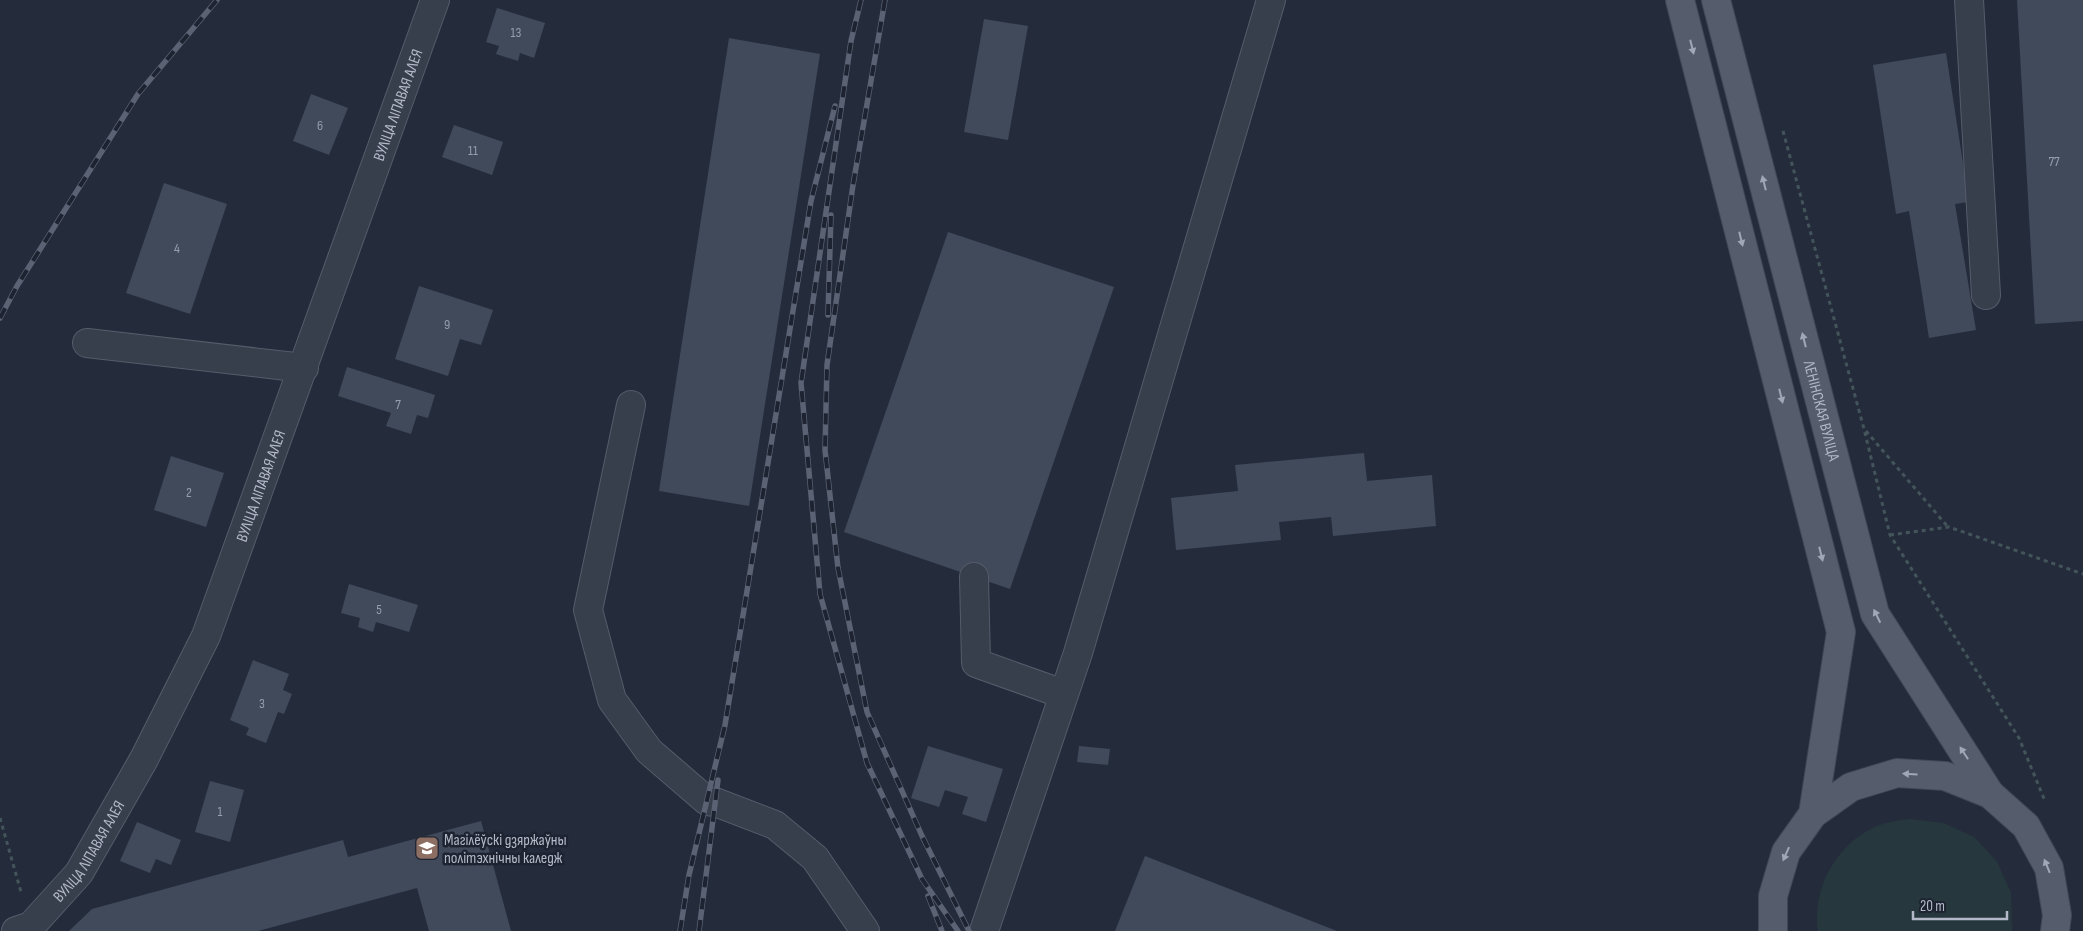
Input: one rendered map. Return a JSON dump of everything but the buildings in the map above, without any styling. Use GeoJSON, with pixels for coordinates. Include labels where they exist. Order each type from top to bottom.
{"type":"FeatureCollection","features":[{"type":"Feature","properties":{"kind":"main road"},"geometry":{"type":"LineString","coordinates":[[1680,0],[1841,632],[1813,814]]}},
{"type":"Feature","properties":{"kind":"main road","name":"ЛЕНІНСКАЯ ВУЛІЦА"},"geometry":{"type":"LineString","coordinates":[[1716,0],[1875,614],[1990,794]]}},
{"type":"Feature","properties":{"kind":"main road"},"geometry":{"type":"LineString","coordinates":[[1774,931],[1773,896],[1786,852],[1813,814],[1851,787],[1897,774],[1945,776],[1990,794],[2026,826],[2050,868],[2058,915],[2055,931]]}},
{"type":"Feature","properties":{"kind":"street","name":"ВУЛІЦА ЛІПАВАЯ АЛЕЯ"},"geometry":{"type":"LineString","coordinates":[[23,928],[79,873],[144,759],[206,636],[435,0]]}},
{"type":"Feature","properties":{"kind":"street"},"geometry":{"type":"LineString","coordinates":[[984,931],[1081,644],[1271,0]]}},
{"type":"Feature","properties":{"kind":"street"},"geometry":{"type":"LineString","coordinates":[[1968,0],[1986,295]]}},
{"type":"Feature","properties":{"kind":"street"},"geometry":{"type":"LineString","coordinates":[[87,342],[304,368]]}},
{"type":"Feature","properties":{"kind":"street"},"geometry":{"type":"LineString","coordinates":[[631,405],[588,610],[612,700],[649,751],[707,801],[715,802],[775,825],[816,858],[865,931]]}},
{"type":"Feature","properties":{"kind":"street"},"geometry":{"type":"LineString","coordinates":[[974,577],[976,663],[1063,694]]}},
{"type":"Feature","properties":{"kind":"path"},"geometry":{"type":"LineString","coordinates":[[1782,124],[1864,429],[1890,535],[2019,738],[2049,810]]}},
{"type":"Feature","properties":{"kind":"path"},"geometry":{"type":"LineString","coordinates":[[1864,429],[1949,527]]}},
{"type":"Feature","properties":{"kind":"path"},"geometry":{"type":"LineString","coordinates":[[1890,535],[1949,527],[2083,574]]}},
{"type":"Feature","properties":{"kind":"path"},"geometry":{"type":"LineString","coordinates":[[0,818],[23,928]]}},
{"type":"Feature","properties":{"kind":"shaded area"},"geometry":{"type":"Polygon","coordinates":[[[1909,819],[1943,823],[1974,837],[1997,862],[2011,893],[2012,931],[1818,931],[1817,915],[1823,884],[1838,856],[1861,835],[1875,827],[1909,819]]]}},
{"type":"Feature","properties":{"kind":"railway"},"geometry":{"type":"LineString","coordinates":[[0,318],[17,286],[138,94],[217,0]]}},
{"type":"Feature","properties":{"kind":"railway"},"geometry":{"type":"LineString","coordinates":[[861,0],[851,41],[801,383],[820,594],[867,763],[922,879],[958,931]]}},
{"type":"Feature","properties":{"kind":"railway"},"geometry":{"type":"LineString","coordinates":[[885,0],[853,185],[827,365],[825,450],[838,568],[867,712],[922,836],[969,931]]}},
{"type":"Feature","properties":{"kind":"railway"},"geometry":{"type":"LineString","coordinates":[[680,931],[689,875],[725,725],[811,201],[835,106]]}},
{"type":"Feature","properties":{"kind":"railway"},"geometry":{"type":"LineString","coordinates":[[828,315],[831,215]]}},
{"type":"Feature","properties":{"kind":"railway"},"geometry":{"type":"LineString","coordinates":[[699,931],[718,780]]}},
{"type":"Feature","properties":{"kind":"railway"},"geometry":{"type":"LineString","coordinates":[[928,896],[942,931]]}},
{"type":"Feature","properties":{"kind":"place","name":"Магілёўскі дзяржаўны політэхнічны каледж"},"geometry":{"type":"Point","coordinates":[427,848]}}]}
